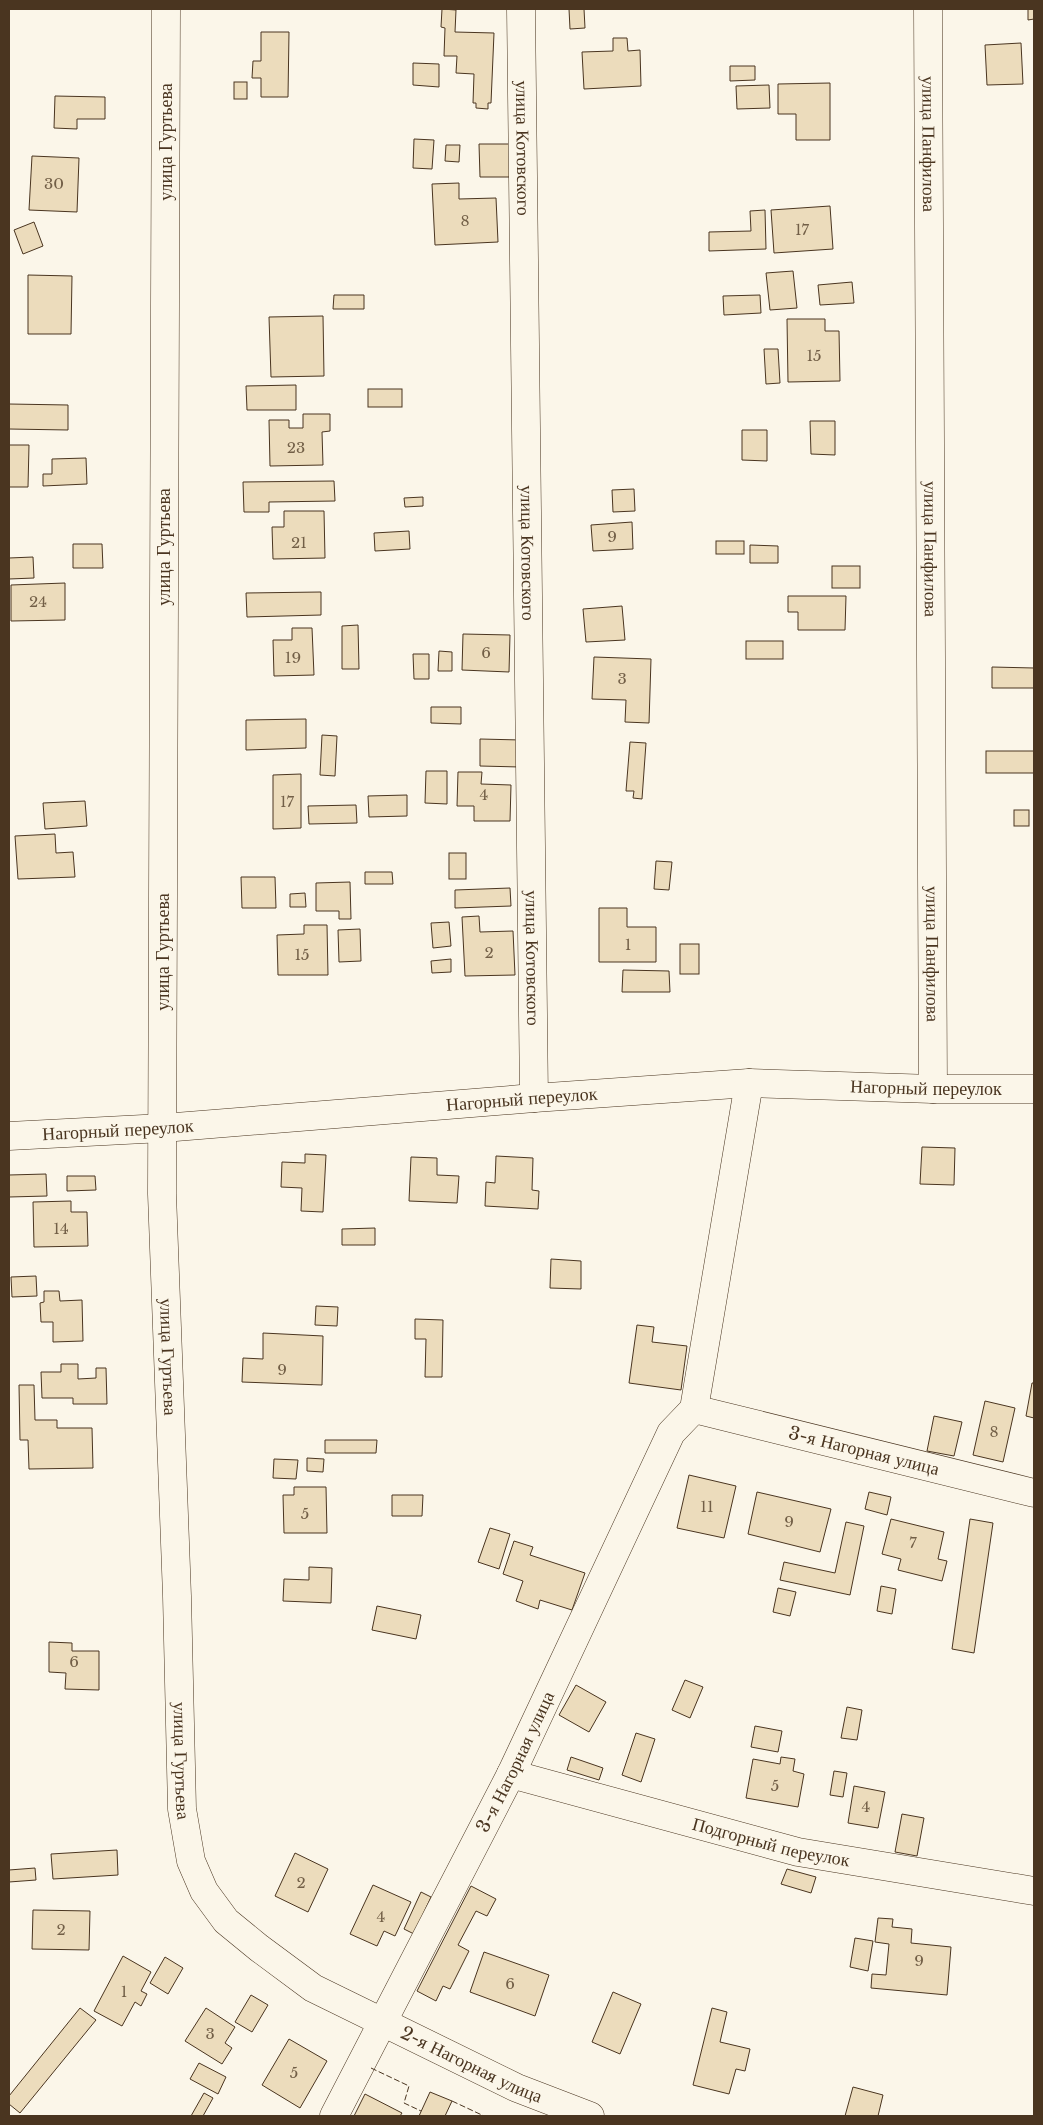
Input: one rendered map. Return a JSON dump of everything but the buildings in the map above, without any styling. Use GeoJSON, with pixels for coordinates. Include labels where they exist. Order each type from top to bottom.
{"type":"FeatureCollection","features":[{"type":"Feature","properties":{"kind":"street","name":"улица Гуртьева"},"geometry":{"type":"LineString","coordinates":[[166,9],[162,1194],[177,1596],[182,1809],[191,1861],[204,1891],[226,1921],[313,1988],[382,2022]]}},
{"type":"Feature","properties":{"kind":"street","name":"улица Котовского"},"geometry":{"type":"LineString","coordinates":[[521,9],[534,1098]]}},
{"type":"Feature","properties":{"kind":"street","name":"улица Панфилова"},"geometry":{"type":"LineString","coordinates":[[928,9],[933,1089]]}},
{"type":"Feature","properties":{"kind":"street","name":"Нагорный переулок"},"geometry":{"type":"LineString","coordinates":[[9,1136],[163,1128],[534,1098],[749,1083],[933,1089],[1034,1088]]}},
{"type":"Feature","properties":{"kind":"street"},"geometry":{"type":"LineString","coordinates":[[694,1409],[749,1083]]}},
{"type":"Feature","properties":{"kind":"street","name":"3-я Нагорная улица"},"geometry":{"type":"LineString","coordinates":[[334,2116],[511,1774],[671,1433],[694,1409],[1034,1493]]}},
{"type":"Feature","properties":{"kind":"street","name":"Подгорный переулок"},"geometry":{"type":"LineString","coordinates":[[511,1774],[798,1852],[1034,1891]]}},
{"type":"Feature","properties":{"kind":"street","name":"2-я Нагорная улица"},"geometry":{"type":"LineString","coordinates":[[382,2022],[517,2088],[590,2116]]}},
{"type":"Feature","properties":{"kind":"fence"},"geometry":{"type":"LineString","coordinates":[[371,2068],[409,2086],[404,2103],[421,2111]]}},
{"type":"Feature","properties":{"kind":"fence"},"geometry":{"type":"LineString","coordinates":[[452,2101],[484,2116]]}}]}
